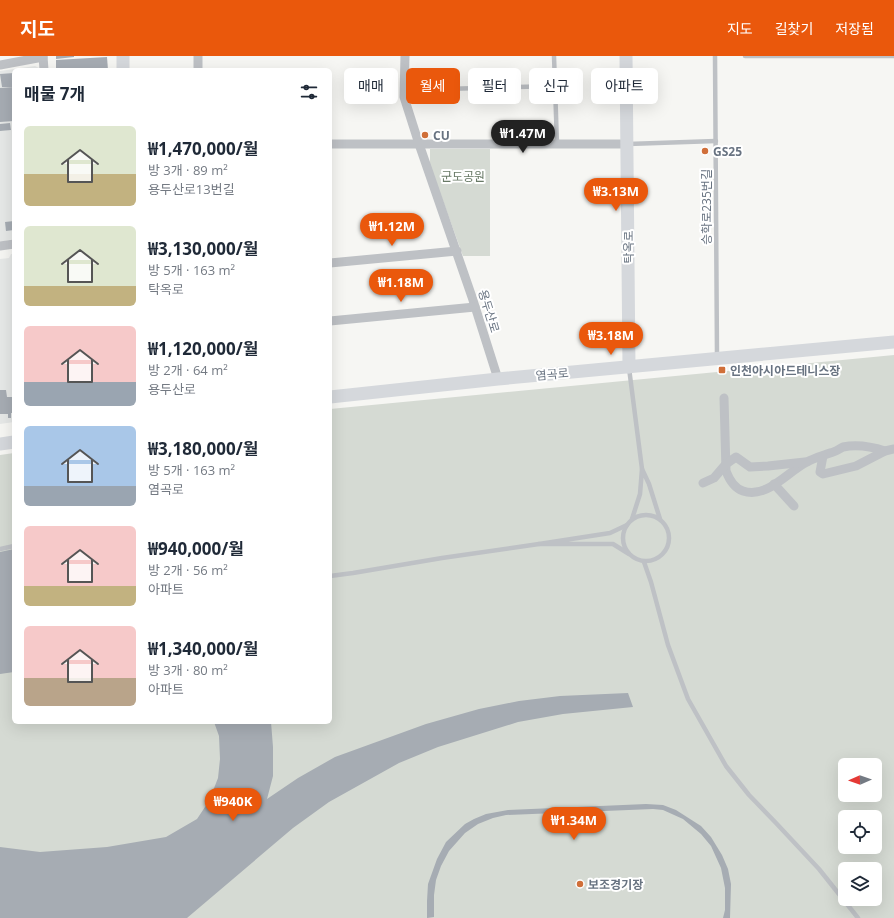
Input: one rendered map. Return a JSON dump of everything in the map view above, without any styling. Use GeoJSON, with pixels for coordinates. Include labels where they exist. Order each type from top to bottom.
{"type":"FeatureCollection","features":[{"type":"Feature","properties":{"kind":"main road"},"geometry":{"type":"LineString","coordinates":[[123,56],[123,68]]}},
{"type":"Feature","properties":{"kind":"main road","name":"탁옥로"},"geometry":{"type":"LineString","coordinates":[[626,56],[629,367]]}},
{"type":"Feature","properties":{"kind":"main road","name":"염곡로"},"geometry":{"type":"LineString","coordinates":[[332,397],[498,379],[894,342]]}},
{"type":"Feature","properties":{"kind":"main road"},"geometry":{"type":"LineString","coordinates":[[0,444],[12,442]]}},
{"type":"Feature","properties":{"kind":"street"},"geometry":{"type":"LineString","coordinates":[[198,56],[198,68]]}},
{"type":"Feature","properties":{"kind":"street","name":"용두산로"},"geometry":{"type":"LineString","coordinates":[[405,56],[404,97],[457,252],[498,379]]}},
{"type":"Feature","properties":{"kind":"street"},"geometry":{"type":"LineString","coordinates":[[0,65],[43,57],[44,68]]}},
{"type":"Feature","properties":{"kind":"street"},"geometry":{"type":"LineString","coordinates":[[332,144],[628,144]]}},
{"type":"Feature","properties":{"kind":"street"},"geometry":{"type":"LineString","coordinates":[[0,246],[12,244]]}},
{"type":"Feature","properties":{"kind":"street"},"geometry":{"type":"LineString","coordinates":[[332,263],[457,252]]}},
{"type":"Feature","properties":{"kind":"street"},"geometry":{"type":"LineString","coordinates":[[332,321],[475,307]]}},
{"type":"Feature","properties":{"kind":"street"},"geometry":{"type":"LineString","coordinates":[[724,398],[726,471],[735,487],[741,490],[749,492],[762,491],[807,462],[843,448],[864,446],[890,450]]}},
{"type":"Feature","properties":{"kind":"street"},"geometry":{"type":"LineString","coordinates":[[823,456],[820,472],[823,474],[856,466],[890,450]]}},
{"type":"Feature","properties":{"kind":"street"},"geometry":{"type":"LineString","coordinates":[[703,484],[714,478],[726,464],[736,457],[750,467],[807,462]]}},
{"type":"Feature","properties":{"kind":"street"},"geometry":{"type":"LineString","coordinates":[[774,484],[794,506]]}},
{"type":"Feature","properties":{"kind":"lane"},"geometry":{"type":"LineString","coordinates":[[554,56],[554,68]]}},
{"type":"Feature","properties":{"kind":"lane","name":"승학로235번길"},"geometry":{"type":"LineString","coordinates":[[715,56],[717,358]]}},
{"type":"Feature","properties":{"kind":"lane"},"geometry":{"type":"LineString","coordinates":[[745,56],[894,56]]}},
{"type":"Feature","properties":{"kind":"lane"},"geometry":{"type":"LineString","coordinates":[[404,90],[529,87]]}},
{"type":"Feature","properties":{"kind":"lane"},"geometry":{"type":"LineString","coordinates":[[556,104],[557,144]]}},
{"type":"Feature","properties":{"kind":"lane"},"geometry":{"type":"LineString","coordinates":[[628,144],[716,141]]}},
{"type":"Feature","properties":{"kind":"lane"},"geometry":{"type":"LineString","coordinates":[[629,367],[642,469],[640,494],[632,520]]}},
{"type":"Feature","properties":{"kind":"lane"},"geometry":{"type":"LineString","coordinates":[[539,544],[614,544],[635,559],[644,562],[651,562],[658,559],[664,554],[668,547],[670,539],[669,531],[660,519],[649,484],[642,469]]}},
{"type":"Feature","properties":{"kind":"lane"},"geometry":{"type":"LineString","coordinates":[[332,576],[442,558],[610,534],[627,525],[639,516],[654,516],[660,519]]}},
{"type":"Feature","properties":{"kind":"lane"},"geometry":{"type":"LineString","coordinates":[[627,525],[623,539],[624,547],[629,554]]}},
{"type":"Feature","properties":{"kind":"lane"},"geometry":{"type":"LineString","coordinates":[[0,549],[12,546]]}},
{"type":"Feature","properties":{"kind":"lane"},"geometry":{"type":"LineString","coordinates":[[644,562],[668,645],[688,699],[726,766],[749,795],[819,869],[858,918]]}},
{"type":"Feature","properties":{"kind":"shaded area"},"geometry":{"type":"Polygon","coordinates":[[[35,66],[39,68],[21,68],[35,66]]]}},
{"type":"Feature","properties":{"kind":"shaded area"},"geometry":{"type":"Polygon","coordinates":[[[12,69],[12,239],[0,242],[0,71],[12,69]]]}},
{"type":"Feature","properties":{"kind":"shaded area"},"geometry":{"type":"Polygon","coordinates":[[[12,254],[12,422],[0,424],[0,259],[9,258],[12,254]]]}},
{"type":"Feature","properties":{"kind":"green space","name":"군도공원"},"geometry":{"type":"Polygon","coordinates":[[[430,149],[490,149],[490,256],[463,256],[430,165],[430,149]]]}},
{"type":"Feature","properties":{"kind":"green space"},"geometry":{"type":"Polygon","coordinates":[[[894,355],[894,918],[0,918],[0,455],[12,453],[12,724],[332,724],[332,409],[894,355]]]}},
{"type":"Feature","properties":{"kind":"building"},"geometry":{"type":"Polygon","coordinates":[[[56,56],[74,56],[74,57],[56,59],[56,56]]]}},
{"type":"Feature","properties":{"kind":"building"},"geometry":{"type":"Polygon","coordinates":[[[107,57],[108,68],[56,68],[56,60],[107,57]]]}},
{"type":"Feature","properties":{"kind":"building"},"geometry":{"type":"Polygon","coordinates":[[[12,73],[12,87],[2,87],[0,74],[12,73]]]}},
{"type":"Feature","properties":{"kind":"building"},"geometry":{"type":"Polygon","coordinates":[[[12,87],[12,121],[0,122],[0,88],[12,87]]]}},
{"type":"Feature","properties":{"kind":"building"},"geometry":{"type":"Polygon","coordinates":[[[10,123],[11,130],[0,131],[0,124],[10,123]]]}},
{"type":"Feature","properties":{"kind":"building"},"geometry":{"type":"Polygon","coordinates":[[[12,221],[12,230],[6,231],[5,222],[12,221]]]}},
{"type":"Feature","properties":{"kind":"building"},"geometry":{"type":"Polygon","coordinates":[[[0,390],[6,390],[7,397],[12,397],[11,418],[8,418],[8,414],[0,414],[0,390]]]}},
{"type":"Feature","properties":{"kind":"building"},"geometry":{"type":"Polygon","coordinates":[[[12,549],[12,672],[0,674],[0,552],[12,549]]]}},
{"type":"Feature","properties":{"kind":"building"},"geometry":{"type":"Polygon","coordinates":[[[628,693],[633,707],[563,714],[518,722],[438,747],[399,763],[329,802],[293,828],[187,918],[0,918],[0,847],[40,852],[107,847],[166,837],[197,819],[209,801],[218,778],[220,759],[219,736],[215,724],[271,724],[273,776],[267,799],[298,778],[335,757],[426,724],[479,709],[519,701],[560,696],[628,693]]]}},
{"type":"Feature","properties":{"kind":"building"},"geometry":{"type":"Polygon","coordinates":[[[646,804],[663,805],[676,810],[701,826],[711,837],[722,855],[728,869],[731,884],[730,918],[723,918],[725,910],[725,888],[721,868],[711,846],[701,834],[683,819],[663,810],[653,809],[506,815],[478,824],[465,833],[449,851],[436,880],[434,917],[427,918],[428,884],[437,859],[446,842],[465,824],[474,819],[486,814],[508,810],[646,804]]]}},
{"type":"Feature","properties":{"kind":"place","name":"CU"},"geometry":{"type":"Point","coordinates":[425,135]}},
{"type":"Feature","properties":{"kind":"place","name":"GS25"},"geometry":{"type":"Point","coordinates":[705,151]}},
{"type":"Feature","properties":{"kind":"place","name":"인천아시아드테니스장"},"geometry":{"type":"Point","coordinates":[722,370]}},
{"type":"Feature","properties":{"kind":"place","name":"보조경기장"},"geometry":{"type":"Point","coordinates":[580,884]}}]}
